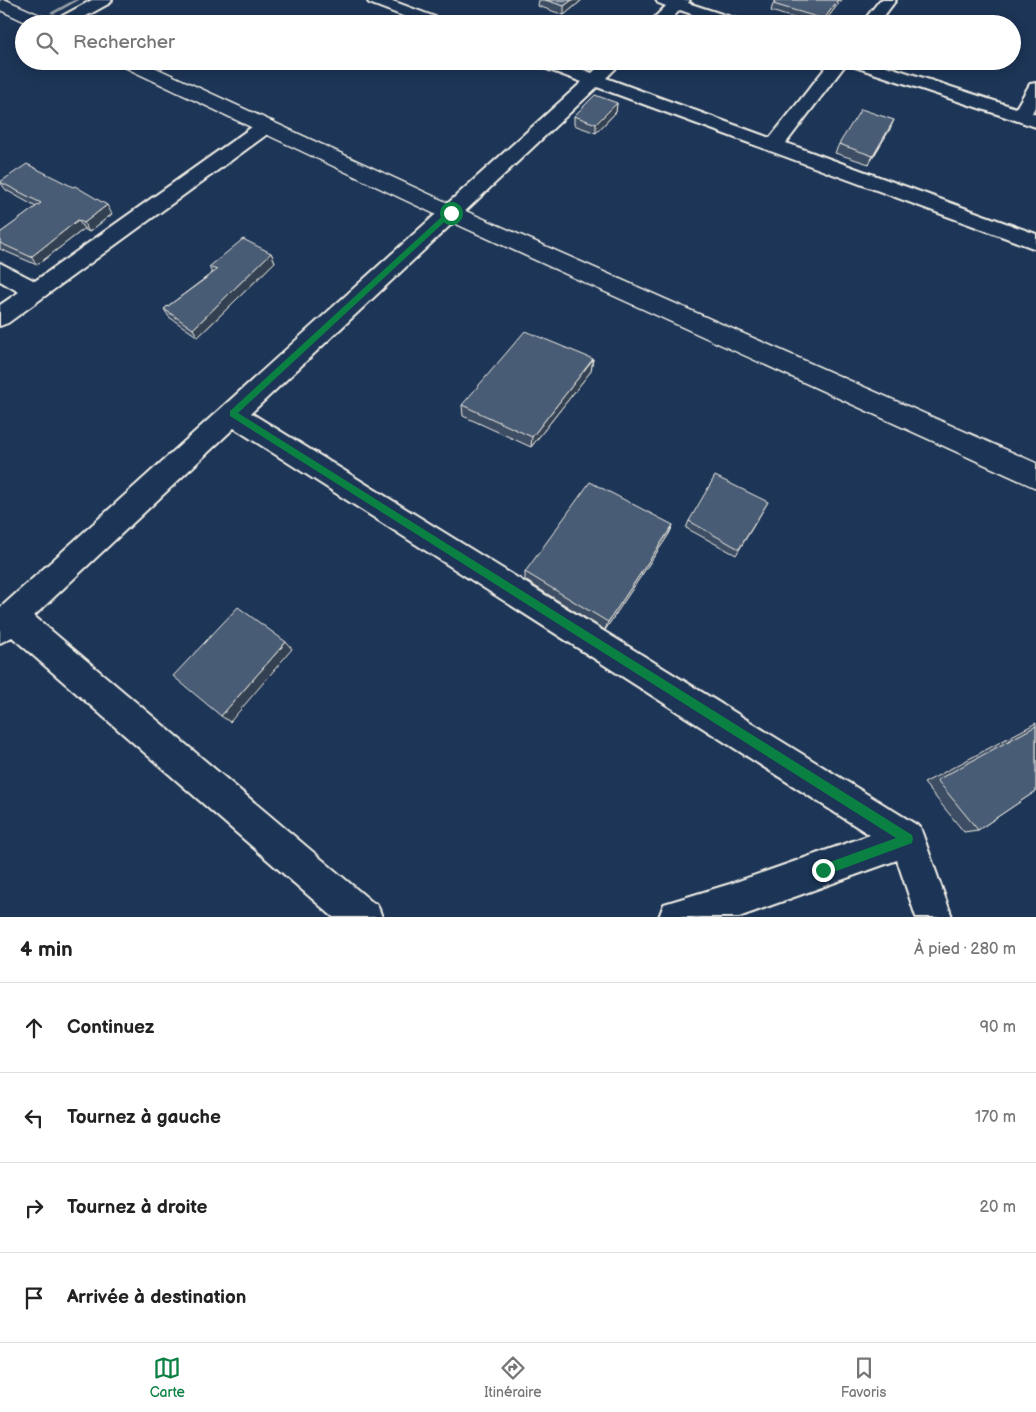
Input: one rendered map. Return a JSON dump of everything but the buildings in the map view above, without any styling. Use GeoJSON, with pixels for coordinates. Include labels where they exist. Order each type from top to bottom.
{"type":"FeatureCollection","features":[{"type":"Feature","properties":{"kind":"main road"},"geometry":{"type":"LineString","coordinates":[[0,4],[25,15]]}},
{"type":"Feature","properties":{"kind":"main road"},"geometry":{"type":"LineString","coordinates":[[145,70],[451,213],[1036,476]]}},
{"type":"Feature","properties":{"kind":"street"},"geometry":{"type":"LineString","coordinates":[[76,15],[104,0]]}},
{"type":"Feature","properties":{"kind":"street"},"geometry":{"type":"LineString","coordinates":[[375,0],[416,15]]}},
{"type":"Feature","properties":{"kind":"street"},"geometry":{"type":"LineString","coordinates":[[876,15],[888,0]]}},
{"type":"Feature","properties":{"kind":"street"},"geometry":{"type":"LineString","coordinates":[[663,15],[674,1],[712,15]]}},
{"type":"Feature","properties":{"kind":"street"},"geometry":{"type":"LineString","coordinates":[[567,70],[1036,242]]}},
{"type":"Feature","properties":{"kind":"street"},"geometry":{"type":"LineString","coordinates":[[364,917],[359,915],[6,623],[605,70]]}},
{"type":"Feature","properties":{"kind":"street"},"geometry":{"type":"LineString","coordinates":[[774,146],[833,70]]}},
{"type":"Feature","properties":{"kind":"street"},"geometry":{"type":"LineString","coordinates":[[881,70],[1029,118],[1036,88]]}},
{"type":"Feature","properties":{"kind":"street"},"geometry":{"type":"LineString","coordinates":[[0,317],[266,126]]}},
{"type":"Feature","properties":{"kind":"street"},"geometry":{"type":"LineString","coordinates":[[0,271],[35,292]]}},
{"type":"Feature","properties":{"kind":"street"},"geometry":{"type":"LineString","coordinates":[[232,414],[908,839],[934,917]]}},
{"type":"Feature","properties":{"kind":"street"},"geometry":{"type":"LineString","coordinates":[[677,917],[730,902],[908,839]]}},
{"type":"Feature","properties":{"kind":"waterway"},"geometry":{"type":"LineString","coordinates":[[52,13],[77,0]]}},
{"type":"Feature","properties":{"kind":"route"},"geometry":{"type":"LineString","coordinates":[[451,213],[232,414],[908,839],[823,870]]}}]}
